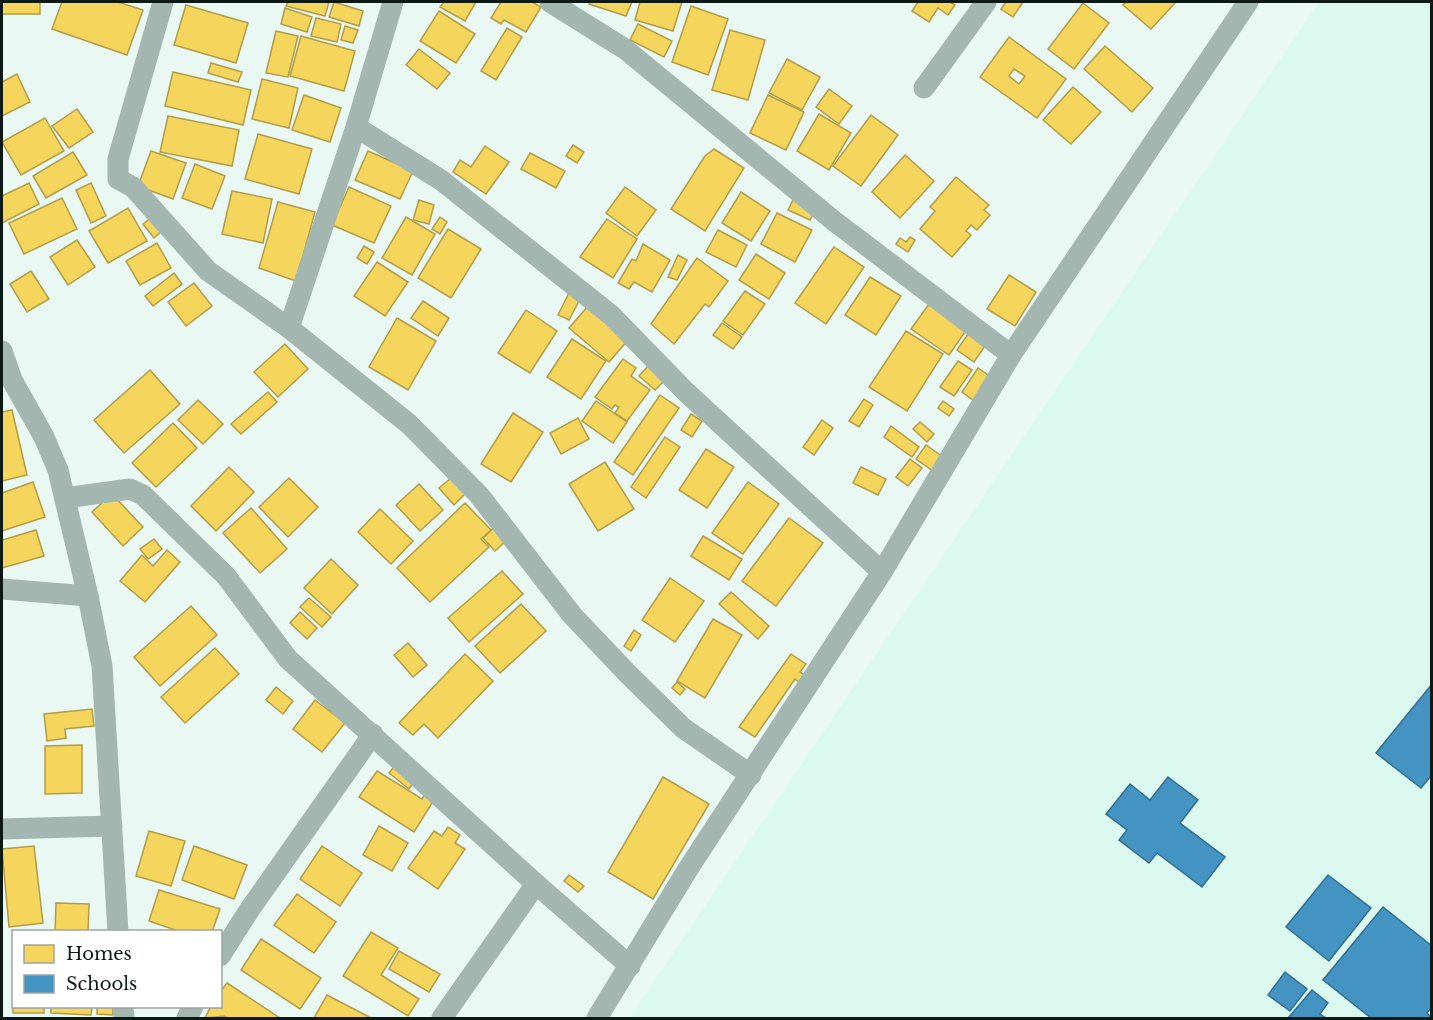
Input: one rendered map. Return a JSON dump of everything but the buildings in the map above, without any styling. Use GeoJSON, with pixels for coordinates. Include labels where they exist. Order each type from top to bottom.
{"type":"FeatureCollection","features":[{"type":"Feature","properties":{"kind":"street"},"geometry":{"type":"LineString","coordinates":[[163,2],[118,159],[118,179],[133,187],[208,271],[289,328],[409,424],[479,495],[572,615],[627,673],[683,728],[751,775]]}},
{"type":"Feature","properties":{"kind":"street"},"geometry":{"type":"LineString","coordinates":[[289,328],[356,127],[393,2]]}},
{"type":"Feature","properties":{"kind":"street"},"geometry":{"type":"LineString","coordinates":[[550,2],[626,49],[834,221],[1011,355]]}},
{"type":"Feature","properties":{"kind":"street"},"geometry":{"type":"LineString","coordinates":[[924,88],[986,2]]}},
{"type":"Feature","properties":{"kind":"street"},"geometry":{"type":"LineString","coordinates":[[597,1018],[882,572],[1011,355],[1248,2]]}},
{"type":"Feature","properties":{"kind":"street"},"geometry":{"type":"LineString","coordinates":[[356,127],[441,180],[611,315],[686,392],[882,572]]}},
{"type":"Feature","properties":{"kind":"street"},"geometry":{"type":"LineString","coordinates":[[2,351],[7,379],[45,437],[58,470],[88,596],[102,666],[118,930]]}},
{"type":"Feature","properties":{"kind":"street"},"geometry":{"type":"LineString","coordinates":[[65,498],[130,489],[144,495],[226,576],[288,659],[630,966]]}},
{"type":"Feature","properties":{"kind":"street"},"geometry":{"type":"LineString","coordinates":[[2,589],[88,596]]}},
{"type":"Feature","properties":{"kind":"street"},"geometry":{"type":"LineString","coordinates":[[222,953],[250,909],[373,734]]}},
{"type":"Feature","properties":{"kind":"street"},"geometry":{"type":"LineString","coordinates":[[2,829],[112,826]]}},
{"type":"Feature","properties":{"kind":"street"},"geometry":{"type":"LineString","coordinates":[[442,1018],[536,884]]}},
{"type":"Feature","properties":{"kind":"shaded area"},"geometry":{"type":"Polygon","coordinates":[[[1319,2],[1431,2],[1431,1018],[629,1018],[1319,2]]]}}]}
